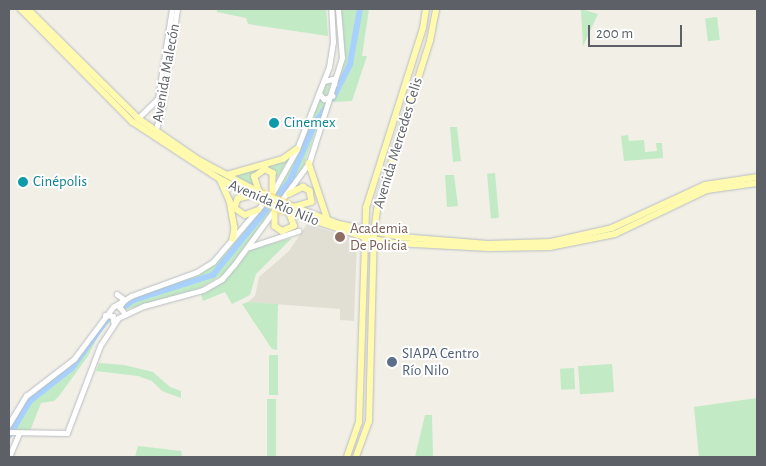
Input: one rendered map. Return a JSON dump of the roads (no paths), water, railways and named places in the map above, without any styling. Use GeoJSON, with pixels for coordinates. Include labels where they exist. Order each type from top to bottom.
{"type":"FeatureCollection","features":[{"type":"Feature","properties":{"kind":"main road","name":"Avenida Río Nilo"},"geometry":{"type":"LineString","coordinates":[[21,9],[104,90],[155,134],[220,179],[327,223],[364,234],[488,244],[551,242],[612,228],[705,185],[757,178]]}},
{"type":"Feature","properties":{"kind":"main road","name":"Avenida Río Nilo"},"geometry":{"type":"LineString","coordinates":[[28,9],[73,59]]}},
{"type":"Feature","properties":{"kind":"main road","name":"Avenida Mercedes Celis"},"geometry":{"type":"LineString","coordinates":[[347,457],[359,424],[365,218],[423,28],[426,9]]}},
{"type":"Feature","properties":{"kind":"main road","name":"Avenida Mercedes Celis"},"geometry":{"type":"LineString","coordinates":[[356,457],[369,422],[374,235],[379,198],[429,45],[436,9]]}},
{"type":"Feature","properties":{"kind":"main road","name":"Avenida Río Nilo"},"geometry":{"type":"LineString","coordinates":[[104,90],[155,134],[258,195]]}},
{"type":"Feature","properties":{"kind":"main road"},"geometry":{"type":"LineString","coordinates":[[226,175],[283,159],[297,149]]}},
{"type":"Feature","properties":{"kind":"main road"},"geometry":{"type":"LineString","coordinates":[[309,163],[327,223]]}},
{"type":"Feature","properties":{"kind":"main road"},"geometry":{"type":"LineString","coordinates":[[258,210],[245,215],[235,208],[238,199],[258,195],[254,177],[265,169],[273,173],[273,192]]}},
{"type":"Feature","properties":{"kind":"main road"},"geometry":{"type":"LineString","coordinates":[[220,179],[230,202],[235,228],[234,239]]}},
{"type":"Feature","properties":{"kind":"main road","name":"Avenida Río Nilo"},"geometry":{"type":"LineString","coordinates":[[374,235],[395,243],[489,248],[571,245],[615,234],[708,190],[757,183]]}},
{"type":"Feature","properties":{"kind":"main road"},"geometry":{"type":"LineString","coordinates":[[275,212],[275,226],[285,231],[294,224],[288,208],[310,204],[312,195],[303,187],[289,194]]}},
{"type":"Feature","properties":{"kind":"main road"},"geometry":{"type":"LineString","coordinates":[[350,227],[365,218]]}},
{"type":"Feature","properties":{"kind":"main road","name":"Avenida Río Nilo"},"geometry":{"type":"LineString","coordinates":[[327,223],[350,227],[364,234]]}},
{"type":"Feature","properties":{"kind":"main road"},"geometry":{"type":"LineString","coordinates":[[364,286],[367,316],[372,321]]}},
{"type":"Feature","properties":{"kind":"street","name":"Avenida Malecón"},"geometry":{"type":"LineString","coordinates":[[138,118],[159,97],[172,9]]}},
{"type":"Feature","properties":{"kind":"street","name":"Avenida Malecón"},"geometry":{"type":"LineString","coordinates":[[155,134],[162,108],[177,9]]}},
{"type":"Feature","properties":{"kind":"street"},"geometry":{"type":"LineString","coordinates":[[9,424],[26,396],[74,359],[105,315],[125,300],[197,272],[213,262],[273,192],[297,149],[324,81],[333,42],[330,9]]}},
{"type":"Feature","properties":{"kind":"street"},"geometry":{"type":"LineString","coordinates":[[9,432],[18,434],[67,433],[100,346],[114,323],[125,314],[212,285],[222,279],[245,251],[289,194],[309,163],[336,84],[343,45],[338,9]]}},
{"type":"Feature","properties":{"kind":"street"},"geometry":{"type":"LineString","coordinates":[[324,81],[332,79],[336,84]]}},
{"type":"Feature","properties":{"kind":"street"},"geometry":{"type":"LineString","coordinates":[[318,93],[324,99],[332,96]]}},
{"type":"Feature","properties":{"kind":"street"},"geometry":{"type":"LineString","coordinates":[[245,251],[259,242],[289,236],[298,231]]}},
{"type":"Feature","properties":{"kind":"street"},"geometry":{"type":"LineString","coordinates":[[117,294],[125,300]]}},
{"type":"Feature","properties":{"kind":"street"},"geometry":{"type":"LineString","coordinates":[[125,300],[120,307],[125,314]]}},
{"type":"Feature","properties":{"kind":"street"},"geometry":{"type":"LineString","coordinates":[[105,315],[113,316],[114,323]]}},
{"type":"Feature","properties":{"kind":"street"},"geometry":{"type":"LineString","coordinates":[[9,457],[18,434]]}},
{"type":"Feature","properties":{"kind":"waterway"},"geometry":{"type":"LineString","coordinates":[[333,98],[350,64],[360,9]]}},
{"type":"Feature","properties":{"kind":"waterway"},"geometry":{"type":"LineString","coordinates":[[125,306],[134,300],[213,275],[290,181],[315,123],[326,108]]}},
{"type":"Feature","properties":{"kind":"waterway"},"geometry":{"type":"LineString","coordinates":[[9,436],[30,401],[72,368],[108,318]]}},
{"type":"Feature","properties":{"kind":"place","name":"Cinemex"},"geometry":{"type":"Point","coordinates":[274,123]}},
{"type":"Feature","properties":{"kind":"place","name":"Cinépolis"},"geometry":{"type":"Point","coordinates":[23,182]}},
{"type":"Feature","properties":{"kind":"place","name":"Academia De Policia"},"geometry":{"type":"Point","coordinates":[340,237]}},
{"type":"Feature","properties":{"kind":"place","name":"SIAPA Centro Río Nilo"},"geometry":{"type":"Point","coordinates":[392,362]}}]}
